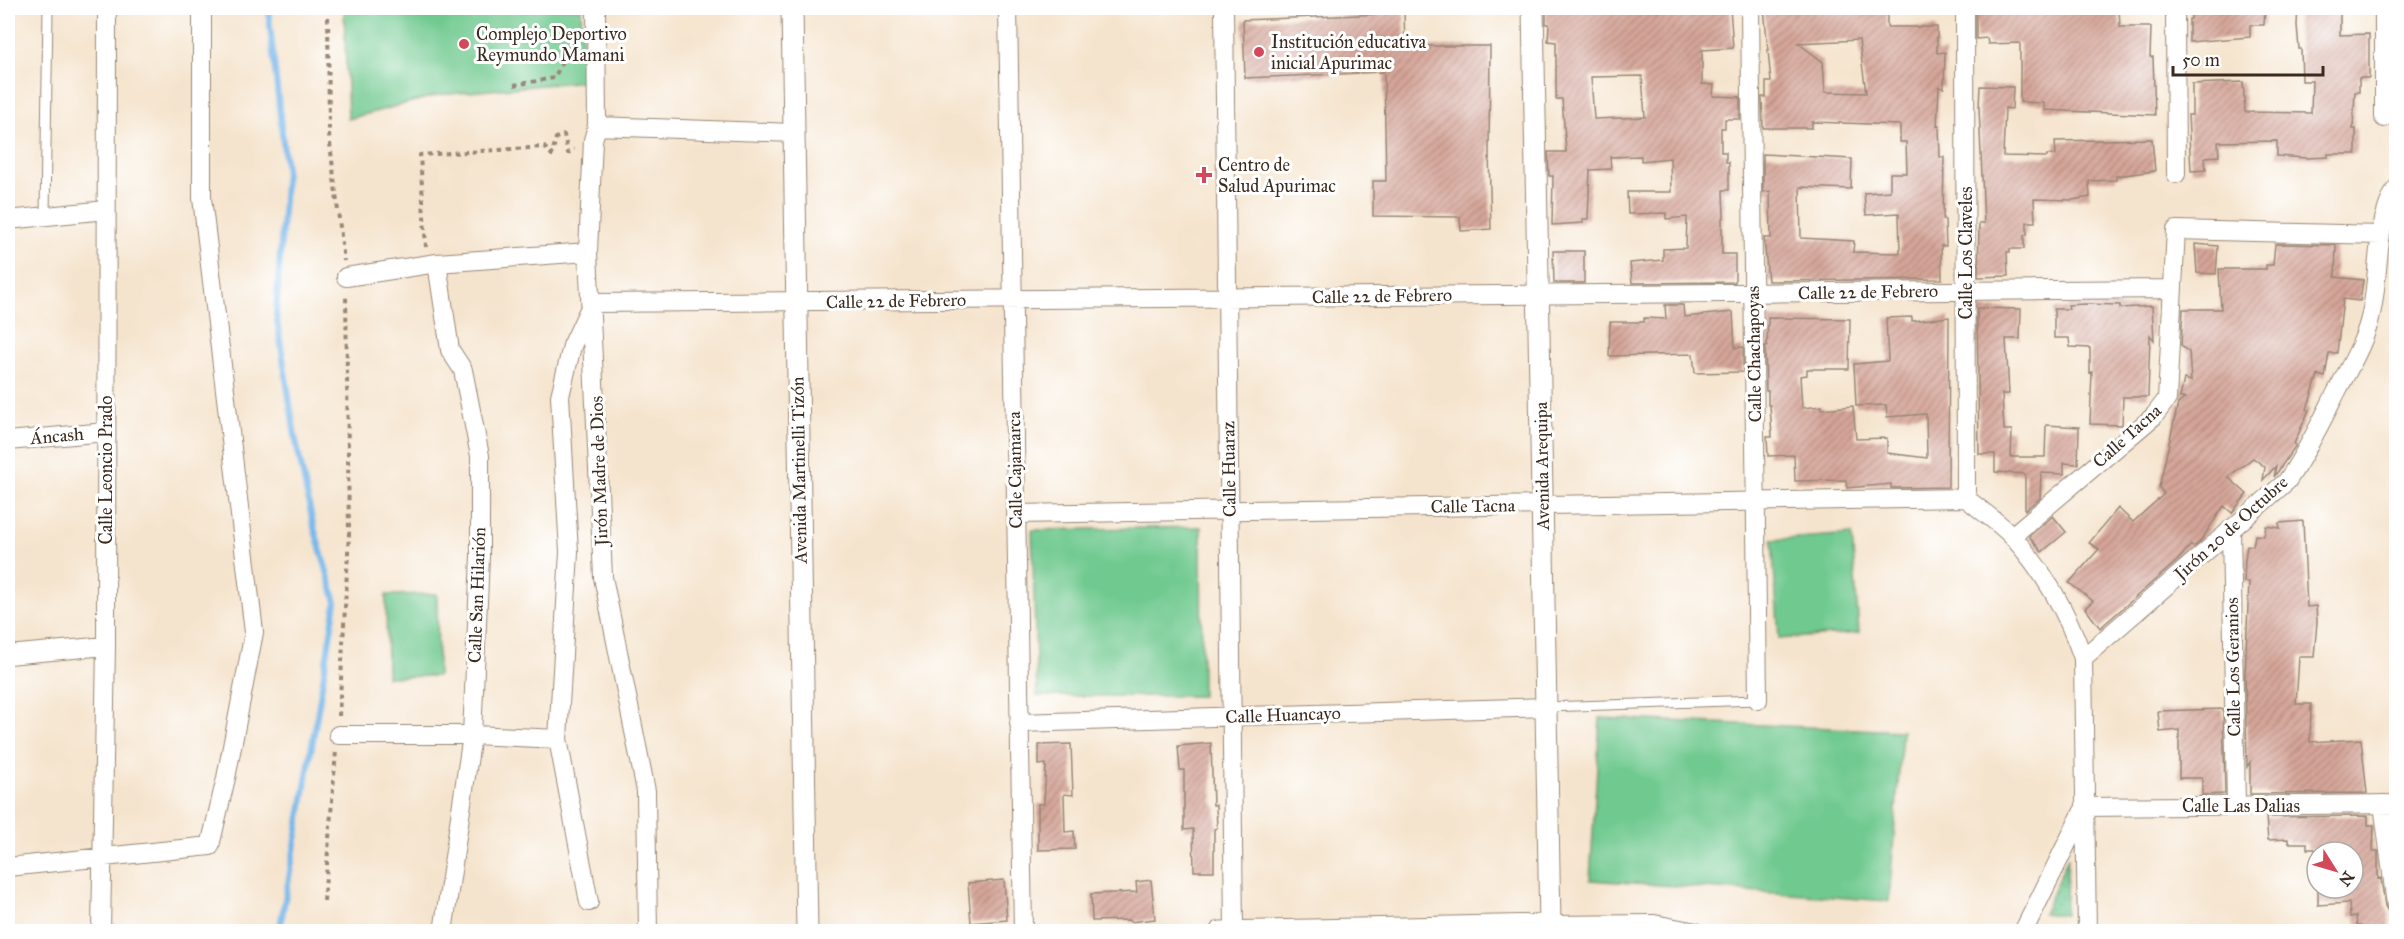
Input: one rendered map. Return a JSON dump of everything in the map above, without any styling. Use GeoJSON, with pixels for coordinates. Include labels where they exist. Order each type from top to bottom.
{"type":"FeatureCollection","features":[{"type":"Feature","properties":{"kind":"street","name":"Calle Leoncio Prado"},"geometry":{"type":"LineString","coordinates":[[101,932],[106,646],[107,8]]}},
{"type":"Feature","properties":{"kind":"street"},"geometry":{"type":"LineString","coordinates":[[8,867],[210,846],[226,778],[254,632],[202,198],[202,8]]}},
{"type":"Feature","properties":{"kind":"street","name":"Jirón Madre de Dios"},"geometry":{"type":"LineString","coordinates":[[596,8],[595,133],[588,252],[603,577],[646,791],[648,932]]}},
{"type":"Feature","properties":{"kind":"street","name":"Avenida Martinelli Tizón"},"geometry":{"type":"LineString","coordinates":[[792,8],[807,932]]}},
{"type":"Feature","properties":{"kind":"street","name":"Calle Cajamarca"},"geometry":{"type":"LineString","coordinates":[[1008,8],[1023,932]]}},
{"type":"Feature","properties":{"kind":"street","name":"Calle Huaraz"},"geometry":{"type":"LineString","coordinates":[[1224,8],[1234,931]]}},
{"type":"Feature","properties":{"kind":"street","name":"Avenida Arequipa"},"geometry":{"type":"LineString","coordinates":[[1533,8],[1546,706],[1562,927]]}},
{"type":"Feature","properties":{"kind":"street","name":"Calle Chachapoyas"},"geometry":{"type":"LineString","coordinates":[[1750,8],[1758,700]]}},
{"type":"Feature","properties":{"kind":"street","name":"Calle Los Claveles"},"geometry":{"type":"LineString","coordinates":[[1965,8],[1966,498]]}},
{"type":"Feature","properties":{"kind":"street"},"geometry":{"type":"LineString","coordinates":[[2175,8],[2176,174]]}},
{"type":"Feature","properties":{"kind":"street"},"geometry":{"type":"LineString","coordinates":[[2384,8],[2384,118]]}},
{"type":"Feature","properties":{"kind":"street"},"geometry":{"type":"LineString","coordinates":[[595,133],[794,133]]}},
{"type":"Feature","properties":{"kind":"street","name":"Jirón 20 de Octubre"},"geometry":{"type":"LineString","coordinates":[[2083,658],[2287,481],[2304,456],[2366,334],[2373,308],[2381,235],[2387,204],[2397,189]]}},
{"type":"Feature","properties":{"kind":"street"},"geometry":{"type":"LineString","coordinates":[[8,220],[106,210]]}},
{"type":"Feature","properties":{"kind":"street","name":"Calle Tacna"},"geometry":{"type":"LineString","coordinates":[[2012,536],[2154,416],[2167,399],[2176,230],[2381,235]]}},
{"type":"Feature","properties":{"kind":"street"},"geometry":{"type":"LineString","coordinates":[[346,277],[432,264],[588,252]]}},
{"type":"Feature","properties":{"kind":"street","name":"Calle San Hilarión"},"geometry":{"type":"LineString","coordinates":[[432,264],[450,350],[463,370],[480,456],[480,557],[472,735],[443,932]]}},
{"type":"Feature","properties":{"kind":"street","name":"Calle 22 de Febrero"},"geometry":{"type":"LineString","coordinates":[[592,303],[2173,289]]}},
{"type":"Feature","properties":{"kind":"street"},"geometry":{"type":"LineString","coordinates":[[589,902],[558,738],[569,552],[560,396],[572,346],[592,303]]}},
{"type":"Feature","properties":{"kind":"street","name":"Áncash"},"geometry":{"type":"LineString","coordinates":[[8,441],[106,432]]}},
{"type":"Feature","properties":{"kind":"street"},"geometry":{"type":"LineString","coordinates":[[1966,498],[2012,536],[2051,587],[2070,621],[2083,658],[2087,932]]}},
{"type":"Feature","properties":{"kind":"street","name":"Calle Tacna"},"geometry":{"type":"LineString","coordinates":[[1016,514],[1966,498]]}},
{"type":"Feature","properties":{"kind":"street","name":"Calle Los Geranios"},"geometry":{"type":"LineString","coordinates":[[2231,529],[2236,806]]}},
{"type":"Feature","properties":{"kind":"street"},"geometry":{"type":"LineString","coordinates":[[8,655],[106,646]]}},
{"type":"Feature","properties":{"kind":"street","name":"Calle Huancayo"},"geometry":{"type":"LineString","coordinates":[[1019,723],[1546,706]]}},
{"type":"Feature","properties":{"kind":"street"},"geometry":{"type":"LineString","coordinates":[[338,735],[472,735],[558,738]]}},
{"type":"Feature","properties":{"kind":"street"},"geometry":{"type":"LineString","coordinates":[[2390,804],[2397,906]]}},
{"type":"Feature","properties":{"kind":"street","name":"Calle Las Dalias"},"geometry":{"type":"LineString","coordinates":[[2085,807],[2390,804]]}},
{"type":"Feature","properties":{"kind":"street"},"geometry":{"type":"LineString","coordinates":[[2023,932],[2085,807]]}},
{"type":"Feature","properties":{"kind":"street"},"geometry":{"type":"LineString","coordinates":[[1220,932],[1654,924],[1696,932]]}},
{"type":"Feature","properties":{"kind":"lane"},"geometry":{"type":"LineString","coordinates":[[45,216],[48,8]]}},
{"type":"Feature","properties":{"kind":"lane"},"geometry":{"type":"LineString","coordinates":[[1546,706],[1758,700]]}},
{"type":"Feature","properties":{"kind":"path"},"geometry":{"type":"LineString","coordinates":[[324,901],[338,735],[349,534],[346,277],[329,135],[328,8]]}},
{"type":"Feature","properties":{"kind":"path"},"geometry":{"type":"LineString","coordinates":[[514,85],[554,78],[580,31],[596,28]]}},
{"type":"Feature","properties":{"kind":"path"},"geometry":{"type":"LineString","coordinates":[[432,264],[420,155],[544,147],[552,155],[556,138],[564,135],[568,153],[595,133]]}},
{"type":"Feature","properties":{"kind":"green space","name":"Complejo Deportivo Reymundo Mamani"},"geometry":{"type":"Polygon","coordinates":[[[344,8],[581,8],[584,81],[438,95],[348,119],[344,8]]]}},
{"type":"Feature","properties":{"kind":"green space"},"geometry":{"type":"Polygon","coordinates":[[[1201,527],[1202,696],[1037,696],[1032,530],[1201,527]]]}},
{"type":"Feature","properties":{"kind":"green space"},"geometry":{"type":"Polygon","coordinates":[[[1852,534],[1859,633],[1779,639],[1772,540],[1852,534]]]}},
{"type":"Feature","properties":{"kind":"green space"},"geometry":{"type":"Polygon","coordinates":[[[437,594],[438,676],[387,677],[386,595],[437,594]]]}},
{"type":"Feature","properties":{"kind":"green space"},"geometry":{"type":"Polygon","coordinates":[[[1600,718],[1902,731],[1889,901],[1590,880],[1600,718]]]}},
{"type":"Feature","properties":{"kind":"green space"},"geometry":{"type":"Polygon","coordinates":[[[2068,857],[2065,914],[2043,914],[2068,857]]]}},
{"type":"Feature","properties":{"kind":"building"},"geometry":{"type":"Polygon","coordinates":[[[1546,8],[1730,8],[1733,48],[1702,50],[1702,84],[1714,85],[1713,96],[1740,97],[1740,119],[1725,119],[1725,128],[1721,128],[1721,152],[1726,152],[1726,162],[1729,162],[1729,190],[1723,190],[1722,254],[1735,254],[1735,282],[1632,283],[1630,263],[1663,260],[1663,249],[1686,248],[1687,217],[1666,219],[1666,213],[1628,214],[1627,192],[1671,192],[1670,158],[1641,161],[1641,156],[1610,157],[1611,169],[1590,170],[1588,219],[1583,219],[1583,223],[1552,225],[1553,176],[1549,176],[1548,152],[1566,152],[1562,99],[1556,99],[1556,42],[1548,41],[1549,24],[1546,24],[1546,8]],[[1642,76],[1591,77],[1594,119],[1645,117],[1642,76]]]}},
{"type":"Feature","properties":{"kind":"building"},"geometry":{"type":"Polygon","coordinates":[[[1764,8],[1887,8],[1887,27],[1937,27],[1937,53],[1945,52],[1944,88],[1939,87],[1937,126],[1939,125],[1940,157],[1944,157],[1943,220],[1945,220],[1946,246],[1941,246],[1942,279],[1768,281],[1764,238],[1771,238],[1770,191],[1763,192],[1763,154],[1852,159],[1851,189],[1800,187],[1801,238],[1854,241],[1853,252],[1900,253],[1899,213],[1866,215],[1864,193],[1890,191],[1890,173],[1907,173],[1906,142],[1900,142],[1900,125],[1812,122],[1812,128],[1763,128],[1762,97],[1766,97],[1766,82],[1771,82],[1764,8]],[[1859,40],[1798,43],[1823,62],[1825,92],[1866,93],[1859,40]]]}},
{"type":"Feature","properties":{"kind":"building"},"geometry":{"type":"Polygon","coordinates":[[[1976,8],[1992,8],[1992,12],[2036,10],[2036,8],[2119,8],[2120,27],[2151,27],[2150,57],[2153,57],[2155,115],[2044,110],[2044,103],[2020,102],[2020,43],[1988,44],[1987,38],[1976,39],[1976,8]]]}},
{"type":"Feature","properties":{"kind":"building"},"geometry":{"type":"Polygon","coordinates":[[[2191,8],[2265,8],[2264,25],[2250,25],[2250,37],[2189,42],[2191,8]]]}},
{"type":"Feature","properties":{"kind":"building"},"geometry":{"type":"Polygon","coordinates":[[[2298,8],[2340,8],[2340,35],[2369,34],[2369,78],[2359,78],[2359,92],[2355,92],[2353,129],[2356,129],[2356,154],[2328,154],[2328,157],[2307,158],[2277,156],[2277,141],[2218,142],[2219,156],[2205,157],[2206,170],[2191,171],[2188,115],[2192,115],[2192,84],[2243,82],[2245,112],[2311,113],[2312,81],[2302,81],[2301,49],[2299,49],[2297,25],[2298,8]]]}},
{"type":"Feature","properties":{"kind":"building"},"geometry":{"type":"Polygon","coordinates":[[[1404,13],[1405,46],[1490,46],[1491,229],[1461,231],[1460,217],[1373,216],[1373,181],[1386,181],[1384,72],[1245,78],[1243,20],[1404,13]]]}},
{"type":"Feature","properties":{"kind":"building"},"geometry":{"type":"Polygon","coordinates":[[[1980,86],[2013,87],[2012,109],[2005,108],[2003,156],[2047,157],[2047,155],[2056,155],[2055,141],[2152,139],[2155,171],[2116,176],[2116,180],[2089,181],[2090,197],[2072,200],[2034,199],[2035,222],[2027,222],[2024,249],[2010,249],[2010,252],[2007,252],[2008,276],[1978,277],[1979,223],[1984,223],[1980,86]]]}},
{"type":"Feature","properties":{"kind":"building"},"geometry":{"type":"Polygon","coordinates":[[[2195,244],[2218,246],[2216,274],[2197,273],[2195,244]]]}},
{"type":"Feature","properties":{"kind":"building"},"geometry":{"type":"Polygon","coordinates":[[[2275,244],[2336,245],[2335,277],[2363,280],[2360,301],[2343,299],[2337,353],[2329,353],[2325,377],[2318,375],[2307,409],[2309,410],[2294,444],[2296,445],[2274,477],[2276,466],[2263,480],[2265,467],[2253,458],[2228,477],[2247,494],[2232,513],[2224,506],[2199,543],[2193,547],[2191,545],[2177,561],[2100,628],[2085,608],[2093,601],[2069,583],[2099,549],[2089,543],[2118,508],[2133,522],[2164,494],[2159,487],[2178,404],[2185,398],[2180,398],[2184,379],[2191,381],[2189,352],[2181,346],[2183,309],[2221,309],[2219,269],[2266,269],[2266,265],[2273,265],[2275,244]]]}},
{"type":"Feature","properties":{"kind":"building"},"geometry":{"type":"Polygon","coordinates":[[[1553,251],[1584,251],[1584,283],[1554,283],[1553,251]]]}},
{"type":"Feature","properties":{"kind":"building"},"geometry":{"type":"Polygon","coordinates":[[[1665,305],[1683,305],[1684,317],[1733,312],[1735,348],[1743,347],[1743,372],[1695,373],[1693,354],[1609,356],[1610,322],[1644,322],[1644,318],[1666,319],[1665,305]]]}},
{"type":"Feature","properties":{"kind":"building"},"geometry":{"type":"Polygon","coordinates":[[[2068,305],[2120,305],[2120,308],[2152,306],[2154,340],[2150,335],[2148,397],[2123,397],[2122,425],[2090,424],[2092,372],[2090,373],[2090,348],[2070,347],[2069,338],[2054,338],[2054,309],[2069,309],[2068,305]]]}},
{"type":"Feature","properties":{"kind":"building"},"geometry":{"type":"Polygon","coordinates":[[[1977,308],[2021,309],[2020,339],[2006,339],[2009,394],[2002,394],[2004,430],[2012,430],[2011,457],[2045,457],[2046,425],[2079,427],[2078,464],[2064,463],[2064,474],[2041,473],[2040,498],[2025,510],[2025,474],[1995,472],[1995,454],[1979,454],[1977,308]]]}},
{"type":"Feature","properties":{"kind":"building"},"geometry":{"type":"Polygon","coordinates":[[[1912,317],[1912,321],[1949,317],[1948,487],[1891,488],[1891,484],[1847,488],[1846,480],[1795,481],[1794,455],[1768,456],[1767,437],[1772,437],[1770,405],[1768,405],[1768,391],[1766,391],[1765,347],[1767,347],[1768,318],[1850,319],[1849,369],[1807,369],[1807,375],[1800,376],[1802,408],[1853,406],[1856,439],[1887,438],[1887,453],[1927,458],[1926,414],[1887,417],[1886,405],[1856,406],[1854,364],[1888,361],[1886,318],[1912,317]]]}},
{"type":"Feature","properties":{"kind":"building"},"geometry":{"type":"Polygon","coordinates":[[[2053,516],[2066,532],[2042,552],[2029,536],[2053,516]]]}},
{"type":"Feature","properties":{"kind":"building"},"geometry":{"type":"Polygon","coordinates":[[[2303,521],[2307,607],[2316,606],[2317,622],[2314,657],[2299,657],[2296,704],[2311,704],[2310,742],[2361,739],[2367,793],[2250,794],[2250,762],[2247,767],[2245,676],[2249,582],[2244,582],[2247,545],[2253,546],[2255,535],[2264,536],[2266,526],[2280,528],[2279,523],[2303,521]]]}},
{"type":"Feature","properties":{"kind":"building"},"geometry":{"type":"Polygon","coordinates":[[[2223,709],[2225,794],[2202,795],[2202,778],[2179,778],[2179,730],[2160,732],[2158,711],[2223,709]]]}},
{"type":"Feature","properties":{"kind":"building"},"geometry":{"type":"Polygon","coordinates":[[[1211,743],[1213,805],[1216,805],[1217,828],[1214,829],[1214,871],[1194,871],[1193,829],[1184,830],[1184,770],[1180,770],[1178,746],[1211,743]]]}},
{"type":"Feature","properties":{"kind":"building"},"geometry":{"type":"Polygon","coordinates":[[[1071,744],[1073,795],[1064,794],[1065,832],[1074,831],[1075,849],[1038,850],[1038,804],[1044,804],[1046,764],[1039,765],[1039,745],[1071,744]]]}},
{"type":"Feature","properties":{"kind":"building"},"geometry":{"type":"Polygon","coordinates":[[[2368,816],[2368,825],[2374,825],[2373,851],[2378,851],[2378,879],[2381,878],[2385,906],[2389,913],[2390,931],[2362,932],[2361,925],[2357,925],[2356,916],[2350,917],[2349,903],[2318,905],[2318,900],[2365,900],[2365,840],[2305,840],[2305,843],[2288,843],[2288,839],[2268,840],[2266,817],[2368,816]]]}},
{"type":"Feature","properties":{"kind":"building"},"geometry":{"type":"Polygon","coordinates":[[[1004,880],[1007,920],[971,923],[968,883],[1004,880]]]}},
{"type":"Feature","properties":{"kind":"building"},"geometry":{"type":"Polygon","coordinates":[[[1151,880],[1155,919],[1130,922],[1129,920],[1092,921],[1091,894],[1137,892],[1136,882],[1151,880]]]}},
{"type":"Feature","properties":{"kind":"waterway"},"geometry":{"type":"LineString","coordinates":[[268,8],[286,169],[276,313],[295,436],[313,524],[336,602],[279,932]]}},
{"type":"Feature","properties":{"kind":"place","name":"Complejo Deportivo Reymundo Mamani"},"geometry":{"type":"Point","coordinates":[464,44]}},
{"type":"Feature","properties":{"kind":"place","name":"Institución educativa inicial Apurimac"},"geometry":{"type":"Point","coordinates":[1259,52]}},
{"type":"Feature","properties":{"kind":"place","name":"Centro de Salud Apurimac"},"geometry":{"type":"Point","coordinates":[1204,175]}}]}
